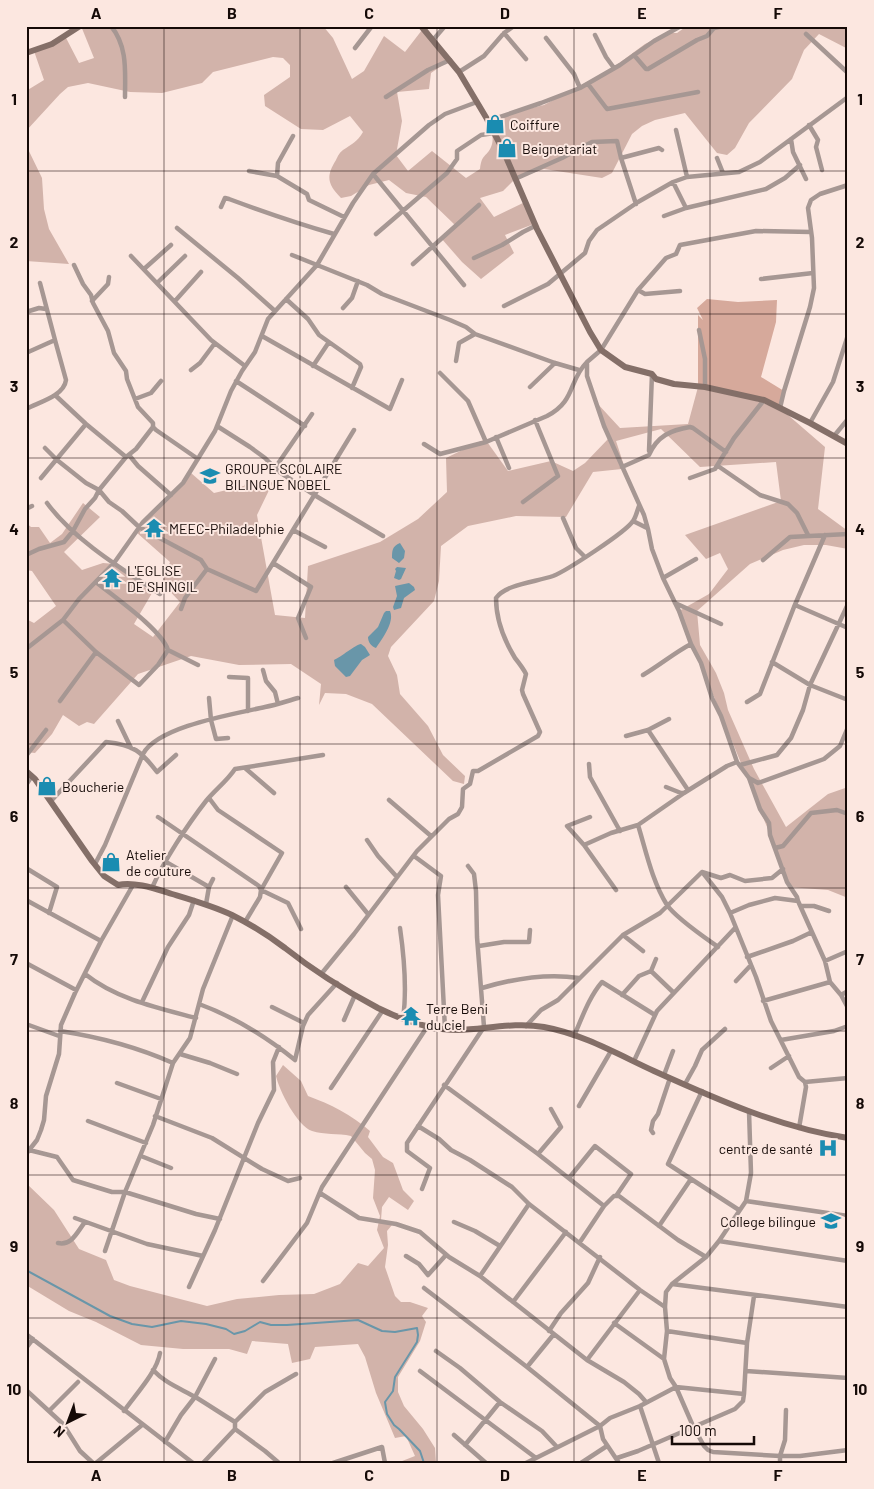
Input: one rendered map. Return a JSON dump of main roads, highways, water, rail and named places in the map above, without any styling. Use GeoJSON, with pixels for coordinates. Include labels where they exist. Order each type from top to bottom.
{"type":"FeatureCollection","features":[{"type":"Feature","properties":{"kind":"water"},"geometry":{"type":"Polygon","coordinates":[[[400,543],[405,551],[404,558],[399,563],[392,558],[392,553],[394,547],[400,543]]]}},
{"type":"Feature","properties":{"kind":"water"},"geometry":{"type":"Polygon","coordinates":[[[397,567],[406,568],[399,580],[394,578],[397,567]]]}},
{"type":"Feature","properties":{"kind":"water"},"geometry":{"type":"Polygon","coordinates":[[[409,583],[415,590],[404,598],[401,608],[394,610],[393,607],[397,596],[395,586],[409,583]]]}},
{"type":"Feature","properties":{"kind":"water"},"geometry":{"type":"Polygon","coordinates":[[[386,611],[390,611],[391,620],[376,648],[370,644],[368,637],[378,627],[386,611]]]}},
{"type":"Feature","properties":{"kind":"water"},"geometry":{"type":"Polygon","coordinates":[[[361,644],[370,655],[362,660],[350,676],[346,677],[335,666],[334,660],[361,644]]]}},
{"type":"Feature","properties":{"kind":"waterway"},"geometry":{"type":"LineString","coordinates":[[26,1270],[110,1316],[132,1324],[152,1327],[181,1321],[206,1324],[226,1329],[234,1334],[245,1331],[260,1322],[271,1325],[287,1325],[358,1320],[382,1331],[395,1332],[417,1328],[417,1342],[395,1377],[393,1391],[385,1402],[387,1414],[394,1425],[420,1451],[424,1463]]}},
{"type":"Feature","properties":{"kind":"place","name":"Coiffure"},"geometry":{"type":"Point","coordinates":[495,124]}},
{"type":"Feature","properties":{"kind":"place","name":"Beignetariat"},"geometry":{"type":"Point","coordinates":[507,148]}},
{"type":"Feature","properties":{"kind":"place","name":"GROUPE SCOLAIRE BILINGUE NOBEL"},"geometry":{"type":"Point","coordinates":[210,476]}},
{"type":"Feature","properties":{"kind":"place","name":"MEEC-Philadelphie"},"geometry":{"type":"Point","coordinates":[154,528]}},
{"type":"Feature","properties":{"kind":"place","name":"L'EGLISE DE SHINGIL"},"geometry":{"type":"Point","coordinates":[112,578]}},
{"type":"Feature","properties":{"kind":"place","name":"Boucherie"},"geometry":{"type":"Point","coordinates":[47,786]}},
{"type":"Feature","properties":{"kind":"place","name":"Atelier de couture"},"geometry":{"type":"Point","coordinates":[111,862]}},
{"type":"Feature","properties":{"kind":"place","name":"Terre Beni du ciel"},"geometry":{"type":"Point","coordinates":[411,1016]}},
{"type":"Feature","properties":{"kind":"place","name":"centre de santé"},"geometry":{"type":"Point","coordinates":[828,1148]}},
{"type":"Feature","properties":{"kind":"place","name":"College bilingue"},"geometry":{"type":"Point","coordinates":[831,1221]}}]}
